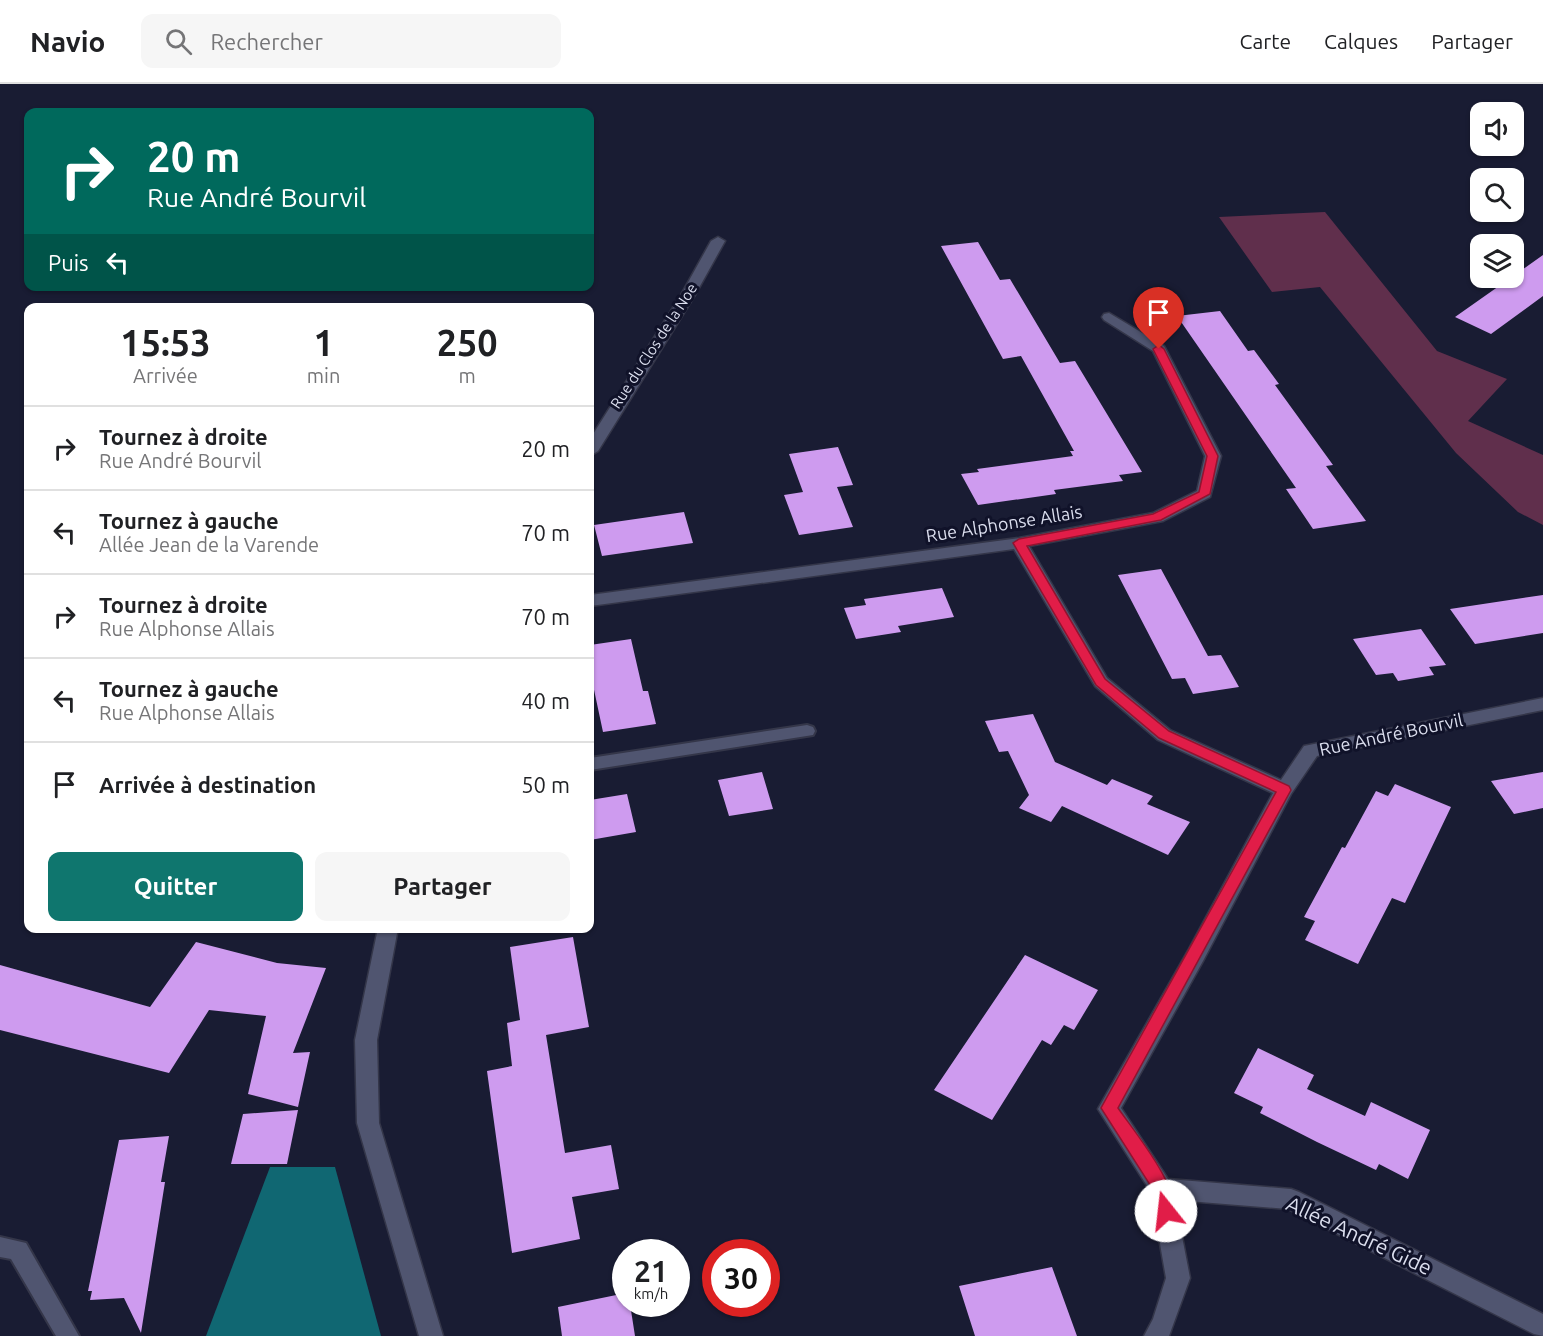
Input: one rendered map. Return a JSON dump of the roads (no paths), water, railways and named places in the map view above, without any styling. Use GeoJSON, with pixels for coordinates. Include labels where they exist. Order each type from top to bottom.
{"type":"FeatureCollection","features":[{"type":"Feature","properties":{"kind":"street","name":"Rue du Clos de la Noe"},"geometry":{"type":"LineString","coordinates":[[594,444],[615,407],[701,274],[718,241]]}},
{"type":"Feature","properties":{"kind":"street","name":"Rue Alphonse Allais"},"geometry":{"type":"LineString","coordinates":[[594,600],[1019,543],[1156,518],[1204,494],[1213,456],[1159,349],[1109,317]]}},
{"type":"Feature","properties":{"kind":"street"},"geometry":{"type":"LineString","coordinates":[[1019,543],[1101,682],[1164,735],[1284,790]]}},
{"type":"Feature","properties":{"kind":"street","name":"Rue André Bourvil"},"geometry":{"type":"LineString","coordinates":[[1162,1189],[1109,1108],[1191,964],[1284,790],[1311,751],[1543,704]]}},
{"type":"Feature","properties":{"kind":"street"},"geometry":{"type":"LineString","coordinates":[[387,933],[366,1040],[368,1123],[431,1336]]}},
{"type":"Feature","properties":{"kind":"street"},"geometry":{"type":"LineString","coordinates":[[1156,1336],[1163,1324],[1178,1278],[1162,1189]]}},
{"type":"Feature","properties":{"kind":"street","name":"Allée André Gide"},"geometry":{"type":"LineString","coordinates":[[1162,1189],[1291,1199],[1543,1326]]}},
{"type":"Feature","properties":{"kind":"lane"},"geometry":{"type":"LineString","coordinates":[[594,764],[807,732]]}},
{"type":"Feature","properties":{"kind":"lane"},"geometry":{"type":"LineString","coordinates":[[0,1247],[18,1250],[68,1336]]}}]}
